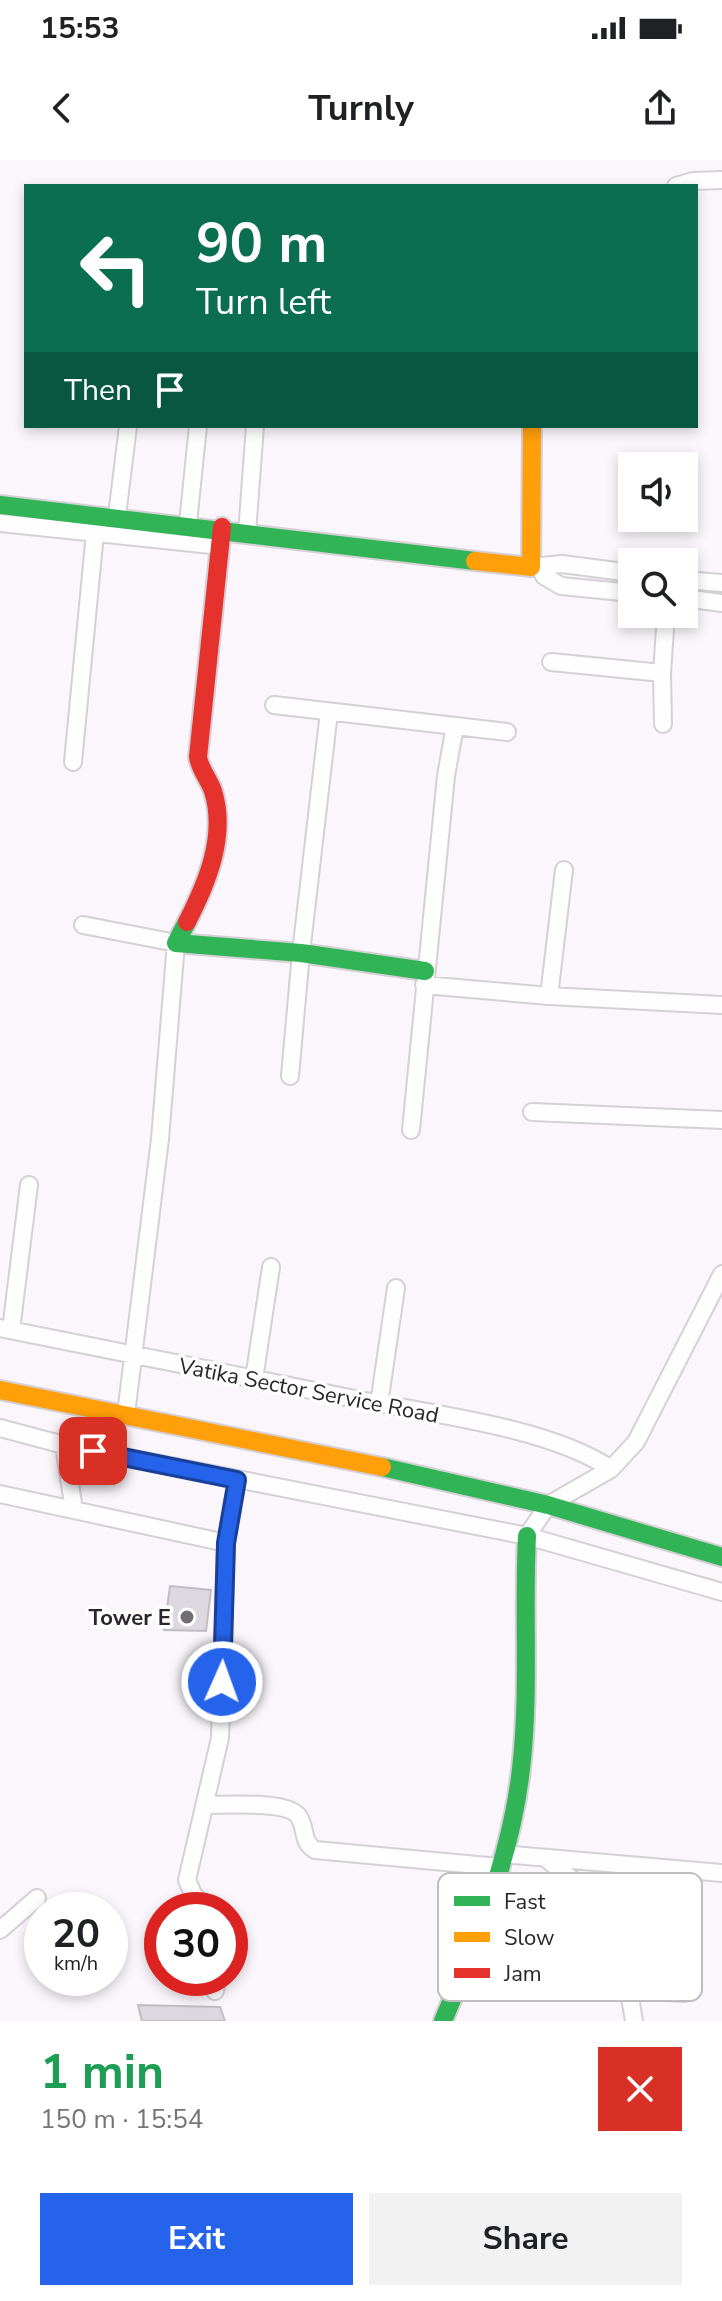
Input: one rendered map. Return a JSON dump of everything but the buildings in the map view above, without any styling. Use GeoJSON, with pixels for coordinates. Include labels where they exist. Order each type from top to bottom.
{"type":"FeatureCollection","features":[{"type":"Feature","properties":{"kind":"street"},"geometry":{"type":"LineString","coordinates":[[683,184],[722,180]]}},
{"type":"Feature","properties":{"kind":"street"},"geometry":{"type":"LineString","coordinates":[[117,516],[128,428]]}},
{"type":"Feature","properties":{"kind":"street"},"geometry":{"type":"LineString","coordinates":[[188,523],[198,428]]}},
{"type":"Feature","properties":{"kind":"street"},"geometry":{"type":"LineString","coordinates":[[247,533],[255,428]]}},
{"type":"Feature","properties":{"kind":"street"},"geometry":{"type":"LineString","coordinates":[[532,428],[536,568],[561,586],[618,592]]}},
{"type":"Feature","properties":{"kind":"street"},"geometry":{"type":"LineString","coordinates":[[0,505],[188,523],[222,536]]}},
{"type":"Feature","properties":{"kind":"street"},"geometry":{"type":"LineString","coordinates":[[0,523],[95,533],[222,536],[247,533],[536,568],[562,564],[618,571]]}},
{"type":"Feature","properties":{"kind":"street"},"geometry":{"type":"LineString","coordinates":[[73,762],[95,533]]}},
{"type":"Feature","properties":{"kind":"street"},"geometry":{"type":"LineString","coordinates":[[126,1414],[160,1139],[176,943],[206,883],[215,839],[213,791],[198,757],[222,536]]}},
{"type":"Feature","properties":{"kind":"street"},"geometry":{"type":"LineString","coordinates":[[698,581],[722,583]]}},
{"type":"Feature","properties":{"kind":"street"},"geometry":{"type":"LineString","coordinates":[[698,600],[722,603]]}},
{"type":"Feature","properties":{"kind":"street"},"geometry":{"type":"LineString","coordinates":[[663,724],[665,628]]}},
{"type":"Feature","properties":{"kind":"street"},"geometry":{"type":"LineString","coordinates":[[551,662],[662,673]]}},
{"type":"Feature","properties":{"kind":"street"},"geometry":{"type":"LineString","coordinates":[[274,705],[507,732]]}},
{"type":"Feature","properties":{"kind":"street"},"geometry":{"type":"LineString","coordinates":[[290,1076],[329,712]]}},
{"type":"Feature","properties":{"kind":"street"},"geometry":{"type":"LineString","coordinates":[[411,1130],[446,776],[455,726]]}},
{"type":"Feature","properties":{"kind":"street"},"geometry":{"type":"LineString","coordinates":[[549,996],[564,870]]}},
{"type":"Feature","properties":{"kind":"street"},"geometry":{"type":"LineString","coordinates":[[83,925],[176,943],[301,953],[424,978],[549,996],[722,1005]]}},
{"type":"Feature","properties":{"kind":"street"},"geometry":{"type":"LineString","coordinates":[[532,1112],[722,1120]]}},
{"type":"Feature","properties":{"kind":"street"},"geometry":{"type":"LineString","coordinates":[[5,1329],[29,1185]]}},
{"type":"Feature","properties":{"kind":"street"},"geometry":{"type":"LineString","coordinates":[[254,1379],[271,1267]]}},
{"type":"Feature","properties":{"kind":"street"},"geometry":{"type":"LineString","coordinates":[[497,1873],[521,1771],[527,1536],[548,1505],[611,1469],[636,1442],[722,1274]]}},
{"type":"Feature","properties":{"kind":"street"},"geometry":{"type":"LineString","coordinates":[[379,1404],[396,1288]]}},
{"type":"Feature","properties":{"kind":"street","name":"Vatika Sector Service Road"},"geometry":{"type":"LineString","coordinates":[[5,1329],[472,1421],[563,1445],[591,1456],[611,1469]]}},
{"type":"Feature","properties":{"kind":"street"},"geometry":{"type":"LineString","coordinates":[[0,1390],[435,1478],[548,1505],[722,1557]]}},
{"type":"Feature","properties":{"kind":"street"},"geometry":{"type":"LineString","coordinates":[[0,1428],[64,1445],[527,1536],[722,1592]]}},
{"type":"Feature","properties":{"kind":"street"},"geometry":{"type":"LineString","coordinates":[[64,1445],[74,1510]]}},
{"type":"Feature","properties":{"kind":"street"},"geometry":{"type":"LineString","coordinates":[[192,1892],[187,1880],[220,1738],[226,1543],[237,1480]]}},
{"type":"Feature","properties":{"kind":"street"},"geometry":{"type":"LineString","coordinates":[[0,1494],[226,1543]]}},
{"type":"Feature","properties":{"kind":"street"},"geometry":{"type":"LineString","coordinates":[[205,1805],[288,1807],[299,1816],[304,1840],[315,1850],[501,1860],[544,1857],[722,1873]]}},
{"type":"Feature","properties":{"kind":"street"},"geometry":{"type":"LineString","coordinates":[[544,1857],[564,1873]]}},
{"type":"Feature","properties":{"kind":"street"},"geometry":{"type":"LineString","coordinates":[[0,1930],[24,1909]]}},
{"type":"Feature","properties":{"kind":"street"},"geometry":{"type":"LineString","coordinates":[[631,2001],[634,2021]]}},
{"type":"Feature","properties":{"kind":"traffic: fast"},"geometry":{"type":"LineString","coordinates":[[0,505],[475,561]]}},
{"type":"Feature","properties":{"kind":"traffic: fast"},"geometry":{"type":"LineString","coordinates":[[187,922],[176,943],[301,953],[425,971]]}},
{"type":"Feature","properties":{"kind":"traffic: fast"},"geometry":{"type":"LineString","coordinates":[[382,1467],[548,1505],[722,1557]]}},
{"type":"Feature","properties":{"kind":"traffic: fast"},"geometry":{"type":"LineString","coordinates":[[499,1873],[521,1769],[525,1711],[527,1536]]}},
{"type":"Feature","properties":{"kind":"traffic: fast"},"geometry":{"type":"LineString","coordinates":[[443,2021],[451,2001]]}},
{"type":"Feature","properties":{"kind":"traffic: slow"},"geometry":{"type":"LineString","coordinates":[[475,561],[531,567],[532,428]]}},
{"type":"Feature","properties":{"kind":"traffic: slow"},"geometry":{"type":"LineString","coordinates":[[0,1390],[382,1467]]}},
{"type":"Feature","properties":{"kind":"traffic: jam"},"geometry":{"type":"LineString","coordinates":[[187,922],[208,875],[218,825],[213,791],[198,757],[222,527]]}},
{"type":"Feature","properties":{"kind":"place","name":"Tower E"},"geometry":{"type":"Point","coordinates":[187,1617]}},
{"type":"Feature","properties":{"kind":"route"},"geometry":{"type":"LineString","coordinates":[[93,1451],[237,1480],[226,1543],[222,1682]]}}]}
